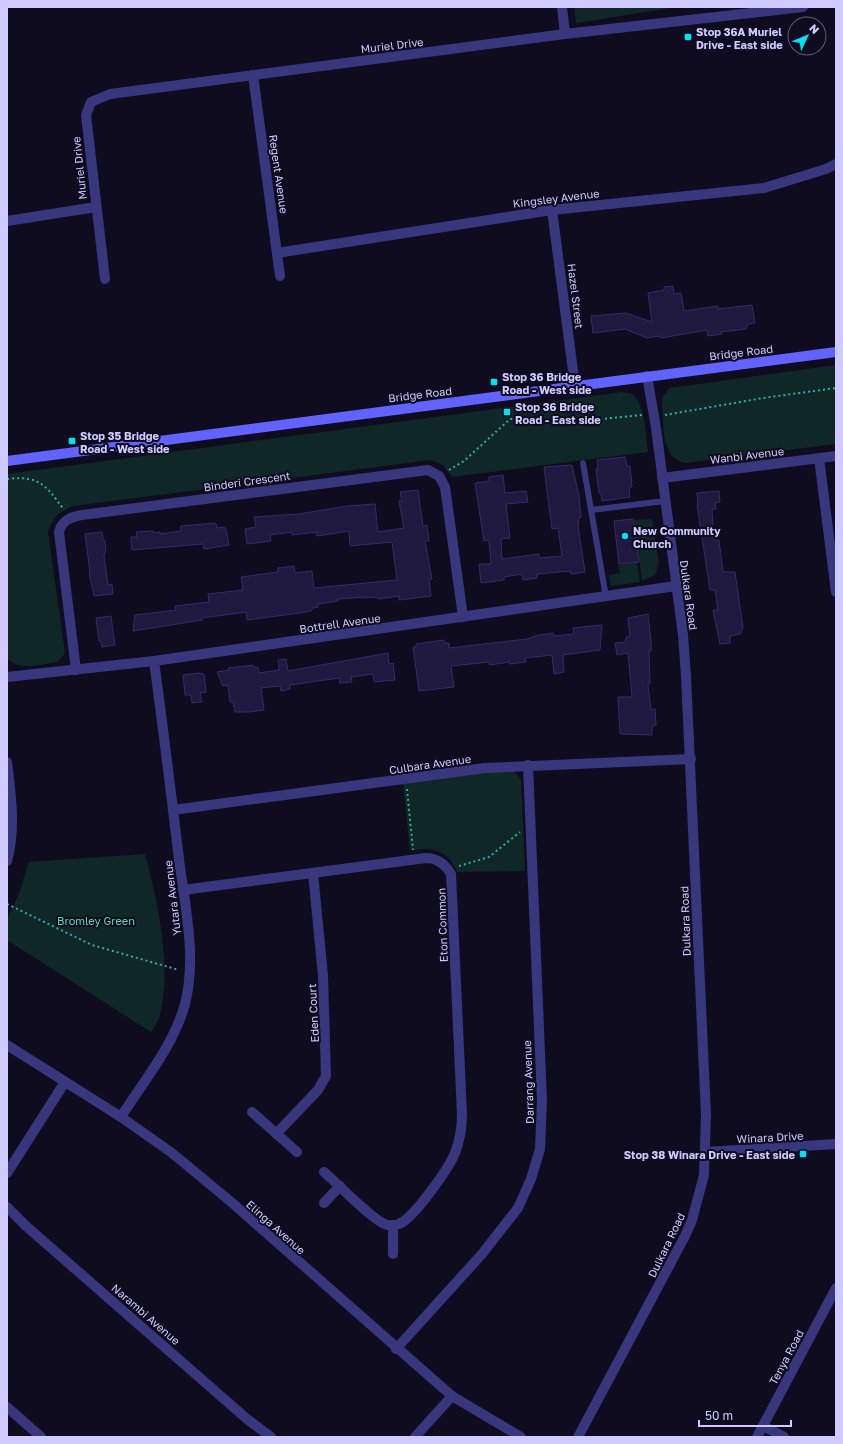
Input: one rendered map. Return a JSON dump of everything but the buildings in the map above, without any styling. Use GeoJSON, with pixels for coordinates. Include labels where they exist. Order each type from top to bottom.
{"type":"FeatureCollection","features":[{"type":"Feature","properties":{"kind":"main road","name":"Bridge Road"},"geometry":{"type":"LineString","coordinates":[[7,461],[836,352]]}},
{"type":"Feature","properties":{"kind":"street"},"geometry":{"type":"LineString","coordinates":[[562,7],[565,34]]}},
{"type":"Feature","properties":{"kind":"street","name":"Muriel Drive"},"geometry":{"type":"LineString","coordinates":[[105,280],[86,116],[92,102],[110,94],[565,34],[803,7]]}},
{"type":"Feature","properties":{"kind":"street","name":"Regent Avenue"},"geometry":{"type":"LineString","coordinates":[[253,75],[280,276]]}},
{"type":"Feature","properties":{"kind":"street","name":"Kingsley Avenue"},"geometry":{"type":"LineString","coordinates":[[277,253],[552,210],[764,188],[826,170],[836,164]]}},
{"type":"Feature","properties":{"kind":"street","name":"Muriel Drive"},"geometry":{"type":"LineString","coordinates":[[7,221],[96,206]]}},
{"type":"Feature","properties":{"kind":"street","name":"Hazel Street"},"geometry":{"type":"LineString","coordinates":[[552,210],[576,386]]}},
{"type":"Feature","properties":{"kind":"street","name":"Dulkara Road"},"geometry":{"type":"LineString","coordinates":[[578,1437],[688,1231],[700,1191],[705,1152],[704,1067],[683,635],[654,417],[647,376]]}},
{"type":"Feature","properties":{"kind":"street","name":"Wanbi Avenue"},"geometry":{"type":"LineString","coordinates":[[662,478],[836,456]]}},
{"type":"Feature","properties":{"kind":"street"},"geometry":{"type":"LineString","coordinates":[[819,458],[836,592]]}},
{"type":"Feature","properties":{"kind":"street","name":"Binderi Crescent"},"geometry":{"type":"LineString","coordinates":[[70,518],[420,470],[428,470],[440,476]]}},
{"type":"Feature","properties":{"kind":"street"},"geometry":{"type":"LineString","coordinates":[[440,476],[445,487],[463,617]]}},
{"type":"Feature","properties":{"kind":"street"},"geometry":{"type":"LineString","coordinates":[[70,518],[60,528],[59,541],[76,670]]}},
{"type":"Feature","properties":{"kind":"street","name":"Bottrell Avenue"},"geometry":{"type":"LineString","coordinates":[[7,677],[154,661],[676,586]]}},
{"type":"Feature","properties":{"kind":"street","name":"Yutara Avenue"},"geometry":{"type":"LineString","coordinates":[[121,1117],[160,1056],[177,1026],[185,1004],[190,972],[190,946],[154,661]]}},
{"type":"Feature","properties":{"kind":"street","name":"Culbara Avenue"},"geometry":{"type":"LineString","coordinates":[[173,810],[485,768],[690,759]]}},
{"type":"Feature","properties":{"kind":"street"},"geometry":{"type":"LineString","coordinates":[[7,762],[12,834],[7,861]]}},
{"type":"Feature","properties":{"kind":"street","name":"Darrang Avenue"},"geometry":{"type":"LineString","coordinates":[[396,1349],[482,1254],[510,1220],[527,1191],[540,1149],[542,1101],[528,765]]}},
{"type":"Feature","properties":{"kind":"street"},"geometry":{"type":"LineString","coordinates":[[183,890],[414,859],[436,859],[448,870]]}},
{"type":"Feature","properties":{"kind":"street","name":"Eton Common"},"geometry":{"type":"LineString","coordinates":[[393,1225],[402,1222],[408,1216],[442,1175],[451,1161],[461,1134],[462,1114],[453,892],[452,878],[448,870]]}},
{"type":"Feature","properties":{"kind":"street","name":"Eden Court"},"geometry":{"type":"LineString","coordinates":[[276,1134],[318,1090],[326,1076],[323,976],[313,873]]}},
{"type":"Feature","properties":{"kind":"street","name":"Elinga Avenue"},"geometry":{"type":"LineString","coordinates":[[7,1045],[121,1117],[197,1174],[396,1349],[452,1396],[521,1437]]}},
{"type":"Feature","properties":{"kind":"street"},"geometry":{"type":"LineString","coordinates":[[7,1172],[65,1082]]}},
{"type":"Feature","properties":{"kind":"street"},"geometry":{"type":"LineString","coordinates":[[252,1112],[297,1152]]}},
{"type":"Feature","properties":{"kind":"street","name":"Winara Drive"},"geometry":{"type":"LineString","coordinates":[[705,1152],[836,1144]]}},
{"type":"Feature","properties":{"kind":"street"},"geometry":{"type":"LineString","coordinates":[[324,1172],[380,1222],[393,1225],[393,1254]]}},
{"type":"Feature","properties":{"kind":"street"},"geometry":{"type":"LineString","coordinates":[[324,1203],[340,1186]]}},
{"type":"Feature","properties":{"kind":"street","name":"Narambi Avenue"},"geometry":{"type":"LineString","coordinates":[[7,1207],[32,1231],[247,1418],[271,1437]]}},
{"type":"Feature","properties":{"kind":"street","name":"Tenya Road"},"geometry":{"type":"LineString","coordinates":[[757,1437],[836,1288]]}},
{"type":"Feature","properties":{"kind":"street"},"geometry":{"type":"LineString","coordinates":[[415,1437],[452,1396]]}},
{"type":"Feature","properties":{"kind":"street"},"geometry":{"type":"LineString","coordinates":[[7,1407],[41,1437]]}},
{"type":"Feature","properties":{"kind":"street"},"geometry":{"type":"LineString","coordinates":[[763,1426],[784,1437]]}},
{"type":"Feature","properties":{"kind":"lane"},"geometry":{"type":"LineString","coordinates":[[583,463],[606,597]]}},
{"type":"Feature","properties":{"kind":"lane"},"geometry":{"type":"LineString","coordinates":[[591,510],[665,501]]}},
{"type":"Feature","properties":{"kind":"path"},"geometry":{"type":"LineString","coordinates":[[440,476],[464,460],[510,419],[572,422],[641,414],[654,417],[763,398],[836,388]]}},
{"type":"Feature","properties":{"kind":"path"},"geometry":{"type":"LineString","coordinates":[[7,479],[32,478],[45,487],[70,518]]}},
{"type":"Feature","properties":{"kind":"path"},"geometry":{"type":"LineString","coordinates":[[406,779],[414,859]]}},
{"type":"Feature","properties":{"kind":"path"},"geometry":{"type":"LineString","coordinates":[[448,870],[488,857],[516,836],[530,820]]}},
{"type":"Feature","properties":{"kind":"path"},"geometry":{"type":"LineString","coordinates":[[7,904],[92,945],[190,972]]}},
{"type":"Feature","properties":{"kind":"green space"},"geometry":{"type":"Polygon","coordinates":[[[574,7],[677,7],[576,23],[574,7]]]}},
{"type":"Feature","properties":{"kind":"green space"},"geometry":{"type":"Polygon","coordinates":[[[836,365],[836,444],[685,463],[677,460],[667,447],[662,403],[663,397],[669,388],[836,365]]]}},
{"type":"Feature","properties":{"kind":"green space"},"geometry":{"type":"Polygon","coordinates":[[[622,392],[632,394],[640,404],[648,452],[452,477],[443,465],[431,460],[73,506],[57,516],[52,522],[48,532],[65,653],[58,662],[31,666],[18,665],[7,658],[7,474],[622,392]]]}},
{"type":"Feature","properties":{"kind":"green space"},"geometry":{"type":"Polygon","coordinates":[[[652,519],[659,563],[655,575],[642,581],[634,520],[652,519]]]}},
{"type":"Feature","properties":{"kind":"green space"},"geometry":{"type":"Polygon","coordinates":[[[637,563],[640,582],[611,586],[609,575],[620,573],[618,565],[637,563]]]}},
{"type":"Feature","properties":{"kind":"green space"},"geometry":{"type":"Polygon","coordinates":[[[505,770],[515,772],[521,780],[525,871],[457,872],[448,858],[438,851],[426,849],[410,850],[403,783],[505,770]]]}},
{"type":"Feature","properties":{"kind":"green space","name":"Bromley Green"},"geometry":{"type":"Polygon","coordinates":[[[145,854],[159,913],[165,976],[158,1022],[151,1032],[7,940],[7,919],[19,894],[29,862],[145,854]]]}},
{"type":"Feature","properties":{"kind":"place","name":"Stop 36A Muriel Drive - East side"},"geometry":{"type":"Point","coordinates":[688,37]}},
{"type":"Feature","properties":{"kind":"place","name":"Stop 36 Bridge Road - West side"},"geometry":{"type":"Point","coordinates":[494,382]}},
{"type":"Feature","properties":{"kind":"place","name":"Stop 36 Bridge Road - East side"},"geometry":{"type":"Point","coordinates":[507,412]}},
{"type":"Feature","properties":{"kind":"place","name":"Stop 35 Bridge Road - West side"},"geometry":{"type":"Point","coordinates":[72,441]}},
{"type":"Feature","properties":{"kind":"place","name":"New Community Church"},"geometry":{"type":"Point","coordinates":[625,536]}},
{"type":"Feature","properties":{"kind":"place","name":"Stop 38 Winara Drive - East side"},"geometry":{"type":"Point","coordinates":[803,1154]}}]}
